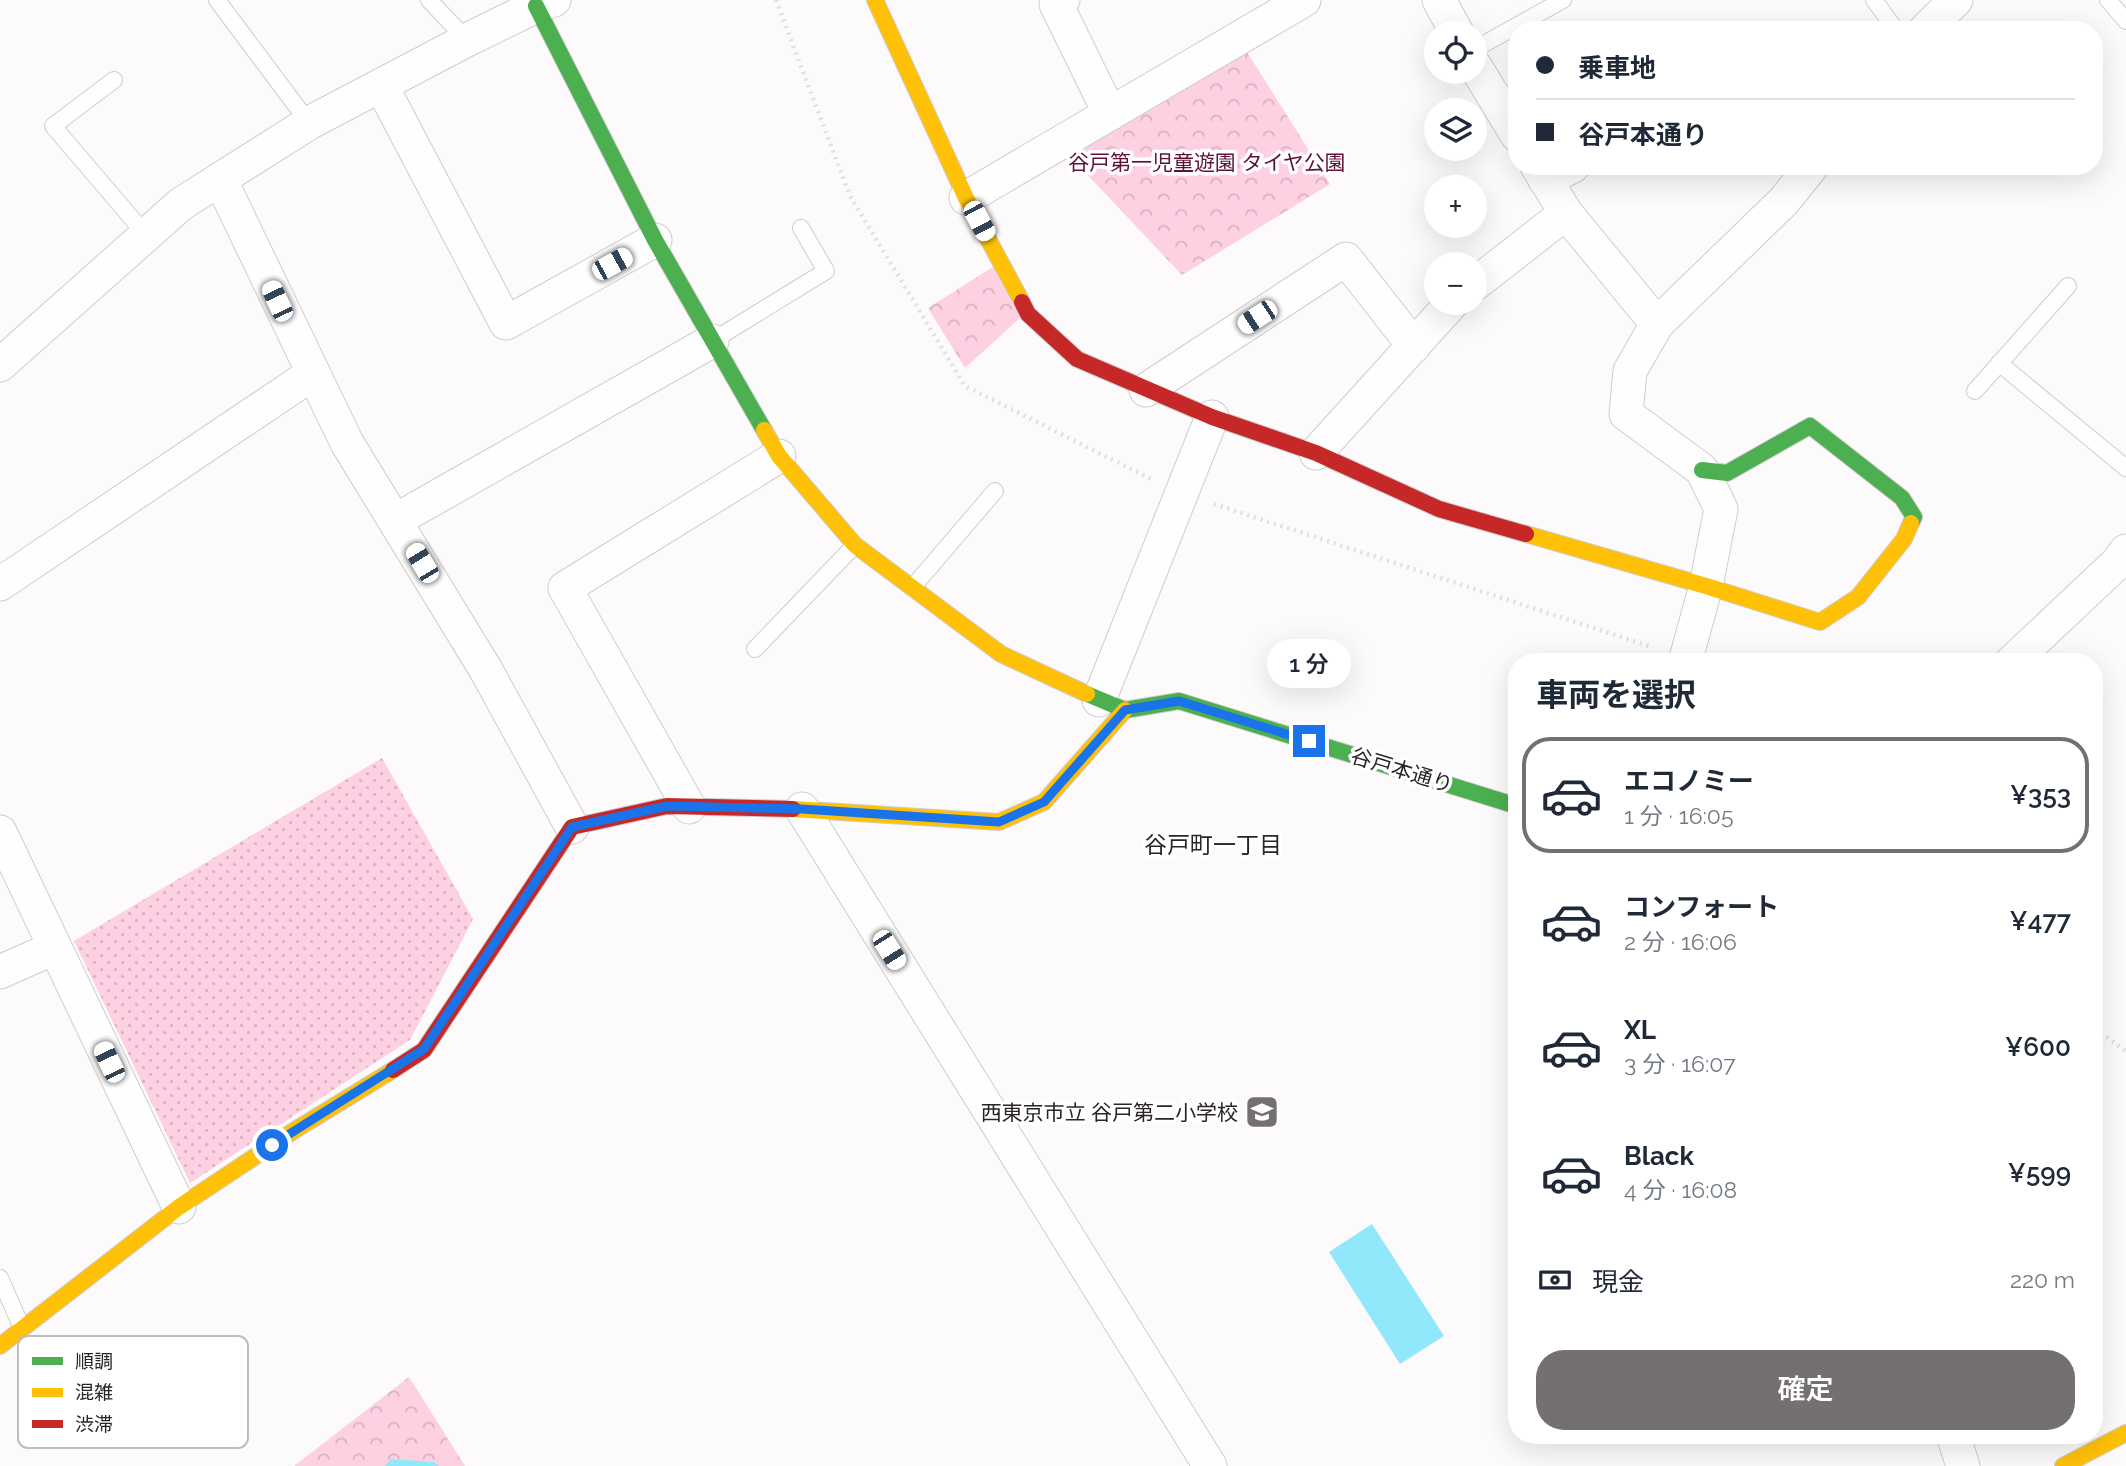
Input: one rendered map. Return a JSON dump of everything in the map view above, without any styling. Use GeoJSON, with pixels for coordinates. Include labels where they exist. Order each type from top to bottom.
{"type":"FeatureCollection","features":[{"type":"Feature","properties":{"kind":"street"},"geometry":{"type":"LineString","coordinates":[[875,0],[966,198],[1028,314],[1077,359],[1212,417],[1316,453],[1439,509],[1820,622],[1858,597],[1904,539],[1914,517],[1902,498],[1810,425],[1727,473],[1702,470]]}},
{"type":"Feature","properties":{"kind":"street"},"geometry":{"type":"LineString","coordinates":[[1063,0],[1056,4],[1110,114]]}},
{"type":"Feature","properties":{"kind":"street"},"geometry":{"type":"LineString","coordinates":[[1439,0],[1450,21]]}},
{"type":"Feature","properties":{"kind":"street"},"geometry":{"type":"LineString","coordinates":[[1934,21],[1956,0]]}},
{"type":"Feature","properties":{"kind":"street"},"geometry":{"type":"LineString","coordinates":[[966,198],[1300,1]]}},
{"type":"Feature","properties":{"kind":"street"},"geometry":{"type":"LineString","coordinates":[[2,361],[181,204],[309,123],[541,2],[655,240],[779,456],[855,545],[912,588],[1001,654],[1112,705]]}},
{"type":"Feature","properties":{"kind":"street"},"geometry":{"type":"LineString","coordinates":[[1486,84],[1508,120]]}},
{"type":"Feature","properties":{"kind":"street"},"geometry":{"type":"LineString","coordinates":[[381,85],[506,323],[655,240]]}},
{"type":"Feature","properties":{"kind":"street"},"geometry":{"type":"LineString","coordinates":[[1553,175],[1566,213],[1657,324]]}},
{"type":"Feature","properties":{"kind":"street"},"geometry":{"type":"LineString","coordinates":[[1687,653],[1706,586],[1721,509],[1702,470],[1626,414],[1630,371],[1657,324],[1784,201],[1800,175]]}},
{"type":"Feature","properties":{"kind":"street"},"geometry":{"type":"LineString","coordinates":[[220,179],[347,443],[486,670],[572,827]]}},
{"type":"Feature","properties":{"kind":"street"},"geometry":{"type":"LineString","coordinates":[[1487,275],[1566,213]]}},
{"type":"Feature","properties":{"kind":"street"},"geometry":{"type":"LineString","coordinates":[[1146,390],[1346,259],[1414,346]]}},
{"type":"Feature","properties":{"kind":"street"},"geometry":{"type":"LineString","coordinates":[[1316,453],[1441,315]]}},
{"type":"Feature","properties":{"kind":"street"},"geometry":{"type":"LineString","coordinates":[[396,520],[712,341]]}},
{"type":"Feature","properties":{"kind":"street"},"geometry":{"type":"LineString","coordinates":[[0,584],[312,374]]}},
{"type":"Feature","properties":{"kind":"street"},"geometry":{"type":"LineString","coordinates":[[0,1346],[179,1207],[424,1049],[572,827],[667,806],[802,809],[999,822],[1044,802],[1112,705],[1212,417]]}},
{"type":"Feature","properties":{"kind":"street"},"geometry":{"type":"LineString","coordinates":[[689,807],[565,588],[779,456]]}},
{"type":"Feature","properties":{"kind":"street"},"geometry":{"type":"LineString","coordinates":[[2022,653],[2117,563],[2126,551]]}},
{"type":"Feature","properties":{"kind":"street","name":"谷戸本通り"},"geometry":{"type":"LineString","coordinates":[[1112,705],[1179,701],[1508,803]]}},
{"type":"Feature","properties":{"kind":"street"},"geometry":{"type":"LineString","coordinates":[[802,809],[1210,1466]]}},
{"type":"Feature","properties":{"kind":"street"},"geometry":{"type":"LineString","coordinates":[[0,832],[179,1207]]}},
{"type":"Feature","properties":{"kind":"street"},"geometry":{"type":"LineString","coordinates":[[0,972],[54,948]]}},
{"type":"Feature","properties":{"kind":"street"},"geometry":{"type":"LineString","coordinates":[[2063,1466],[2126,1433]]}},
{"type":"Feature","properties":{"kind":"street"},"geometry":{"type":"LineString","coordinates":[[1956,1444],[1963,1466]]}},
{"type":"Feature","properties":{"kind":"lane"},"geometry":{"type":"LineString","coordinates":[[216,0],[309,123]]}},
{"type":"Feature","properties":{"kind":"lane"},"geometry":{"type":"LineString","coordinates":[[429,0],[467,40]]}},
{"type":"Feature","properties":{"kind":"lane"},"geometry":{"type":"LineString","coordinates":[[1525,21],[1563,0]]}},
{"type":"Feature","properties":{"kind":"lane"},"geometry":{"type":"LineString","coordinates":[[1874,0],[1889,21]]}},
{"type":"Feature","properties":{"kind":"lane"},"geometry":{"type":"LineString","coordinates":[[2108,0],[2126,21]]}},
{"type":"Feature","properties":{"kind":"lane"},"geometry":{"type":"LineString","coordinates":[[1487,42],[1508,31]]}},
{"type":"Feature","properties":{"kind":"lane"},"geometry":{"type":"LineString","coordinates":[[114,80],[53,125],[146,235]]}},
{"type":"Feature","properties":{"kind":"lane"},"geometry":{"type":"LineString","coordinates":[[712,341],[826,271],[801,228]]}},
{"type":"Feature","properties":{"kind":"lane"},"geometry":{"type":"LineString","coordinates":[[1975,391],[2068,286]]}},
{"type":"Feature","properties":{"kind":"lane"},"geometry":{"type":"LineString","coordinates":[[2000,363],[2126,468]]}},
{"type":"Feature","properties":{"kind":"lane"},"geometry":{"type":"LineString","coordinates":[[912,588],[995,491]]}},
{"type":"Feature","properties":{"kind":"lane"},"geometry":{"type":"LineString","coordinates":[[755,649],[855,545]]}},
{"type":"Feature","properties":{"kind":"lane"},"geometry":{"type":"LineString","coordinates":[[0,1278],[22,1328]]}},
{"type":"Feature","properties":{"kind":"path"},"geometry":{"type":"LineString","coordinates":[[2103,1034],[2126,1051]]}},
{"type":"Feature","properties":{"kind":"green space","name":"谷戸第一児童遊園 タイヤ公園"},"geometry":{"type":"Polygon","coordinates":[[[1242,44],[1330,184],[1182,275],[1064,150],[1242,44]]]}},
{"type":"Feature","properties":{"kind":"green space"},"geometry":{"type":"Polygon","coordinates":[[[993,267],[1020,318],[965,368],[928,308],[993,267]]]}},
{"type":"Feature","properties":{"kind":"green space"},"geometry":{"type":"Polygon","coordinates":[[[382,758],[473,919],[410,1040],[190,1183],[74,941],[382,758]]]}},
{"type":"Feature","properties":{"kind":"green space"},"geometry":{"type":"Polygon","coordinates":[[[409,1377],[465,1466],[294,1466],[409,1377]]]}},
{"type":"Feature","properties":{"kind":"water"},"geometry":{"type":"Polygon","coordinates":[[[1372,1224],[1444,1336],[1400,1364],[1329,1252],[1372,1224]]]}},
{"type":"Feature","properties":{"kind":"water"},"geometry":{"type":"Polygon","coordinates":[[[391,1459],[434,1462],[439,1466],[385,1466],[391,1459]]]}},
{"type":"Feature","properties":{"kind":"traffic: fast"},"geometry":{"type":"LineString","coordinates":[[536,6],[655,240],[764,430]]}},
{"type":"Feature","properties":{"kind":"traffic: fast"},"geometry":{"type":"LineString","coordinates":[[1702,470],[1727,473],[1810,426],[1902,498],[1914,517],[1911,523]]}},
{"type":"Feature","properties":{"kind":"traffic: fast"},"geometry":{"type":"LineString","coordinates":[[1087,694],[1125,710],[1179,701],[1508,803]]}},
{"type":"Feature","properties":{"kind":"traffic: slow"},"geometry":{"type":"LineString","coordinates":[[875,0],[966,198],[1022,302]]}},
{"type":"Feature","properties":{"kind":"traffic: slow"},"geometry":{"type":"LineString","coordinates":[[764,430],[779,456],[855,545],[1001,654],[1087,694]]}},
{"type":"Feature","properties":{"kind":"traffic: slow"},"geometry":{"type":"LineString","coordinates":[[1526,534],[1820,622],[1858,597],[1904,539],[1911,523]]}},
{"type":"Feature","properties":{"kind":"traffic: slow"},"geometry":{"type":"LineString","coordinates":[[793,809],[999,822],[1044,802],[1125,710]]}},
{"type":"Feature","properties":{"kind":"traffic: slow"},"geometry":{"type":"LineString","coordinates":[[0,1346],[179,1207],[295,1130],[393,1070]]}},
{"type":"Feature","properties":{"kind":"traffic: slow"},"geometry":{"type":"LineString","coordinates":[[2063,1466],[2126,1433]]}},
{"type":"Feature","properties":{"kind":"traffic: jam"},"geometry":{"type":"LineString","coordinates":[[1022,302],[1028,314],[1077,359],[1212,417],[1316,453],[1439,509],[1526,534]]}},
{"type":"Feature","properties":{"kind":"traffic: jam"},"geometry":{"type":"LineString","coordinates":[[393,1070],[424,1050],[572,827],[667,806],[793,809]]}},
{"type":"Feature","properties":{"kind":"place","name":"西東京市立 谷戸第二小学校"},"geometry":{"type":"Point","coordinates":[1262,1112]}},
{"type":"Feature","properties":{"kind":"district","name":"谷戸町一丁目"},"geometry":{"type":"Point","coordinates":[1213,844]}},
{"type":"Feature","properties":{"kind":"route"},"geometry":{"type":"LineString","coordinates":[[272,1145],[424,1049],[572,827],[667,806],[802,809],[999,822],[1044,802],[1125,710],[1179,701],[1309,741]]}}]}
